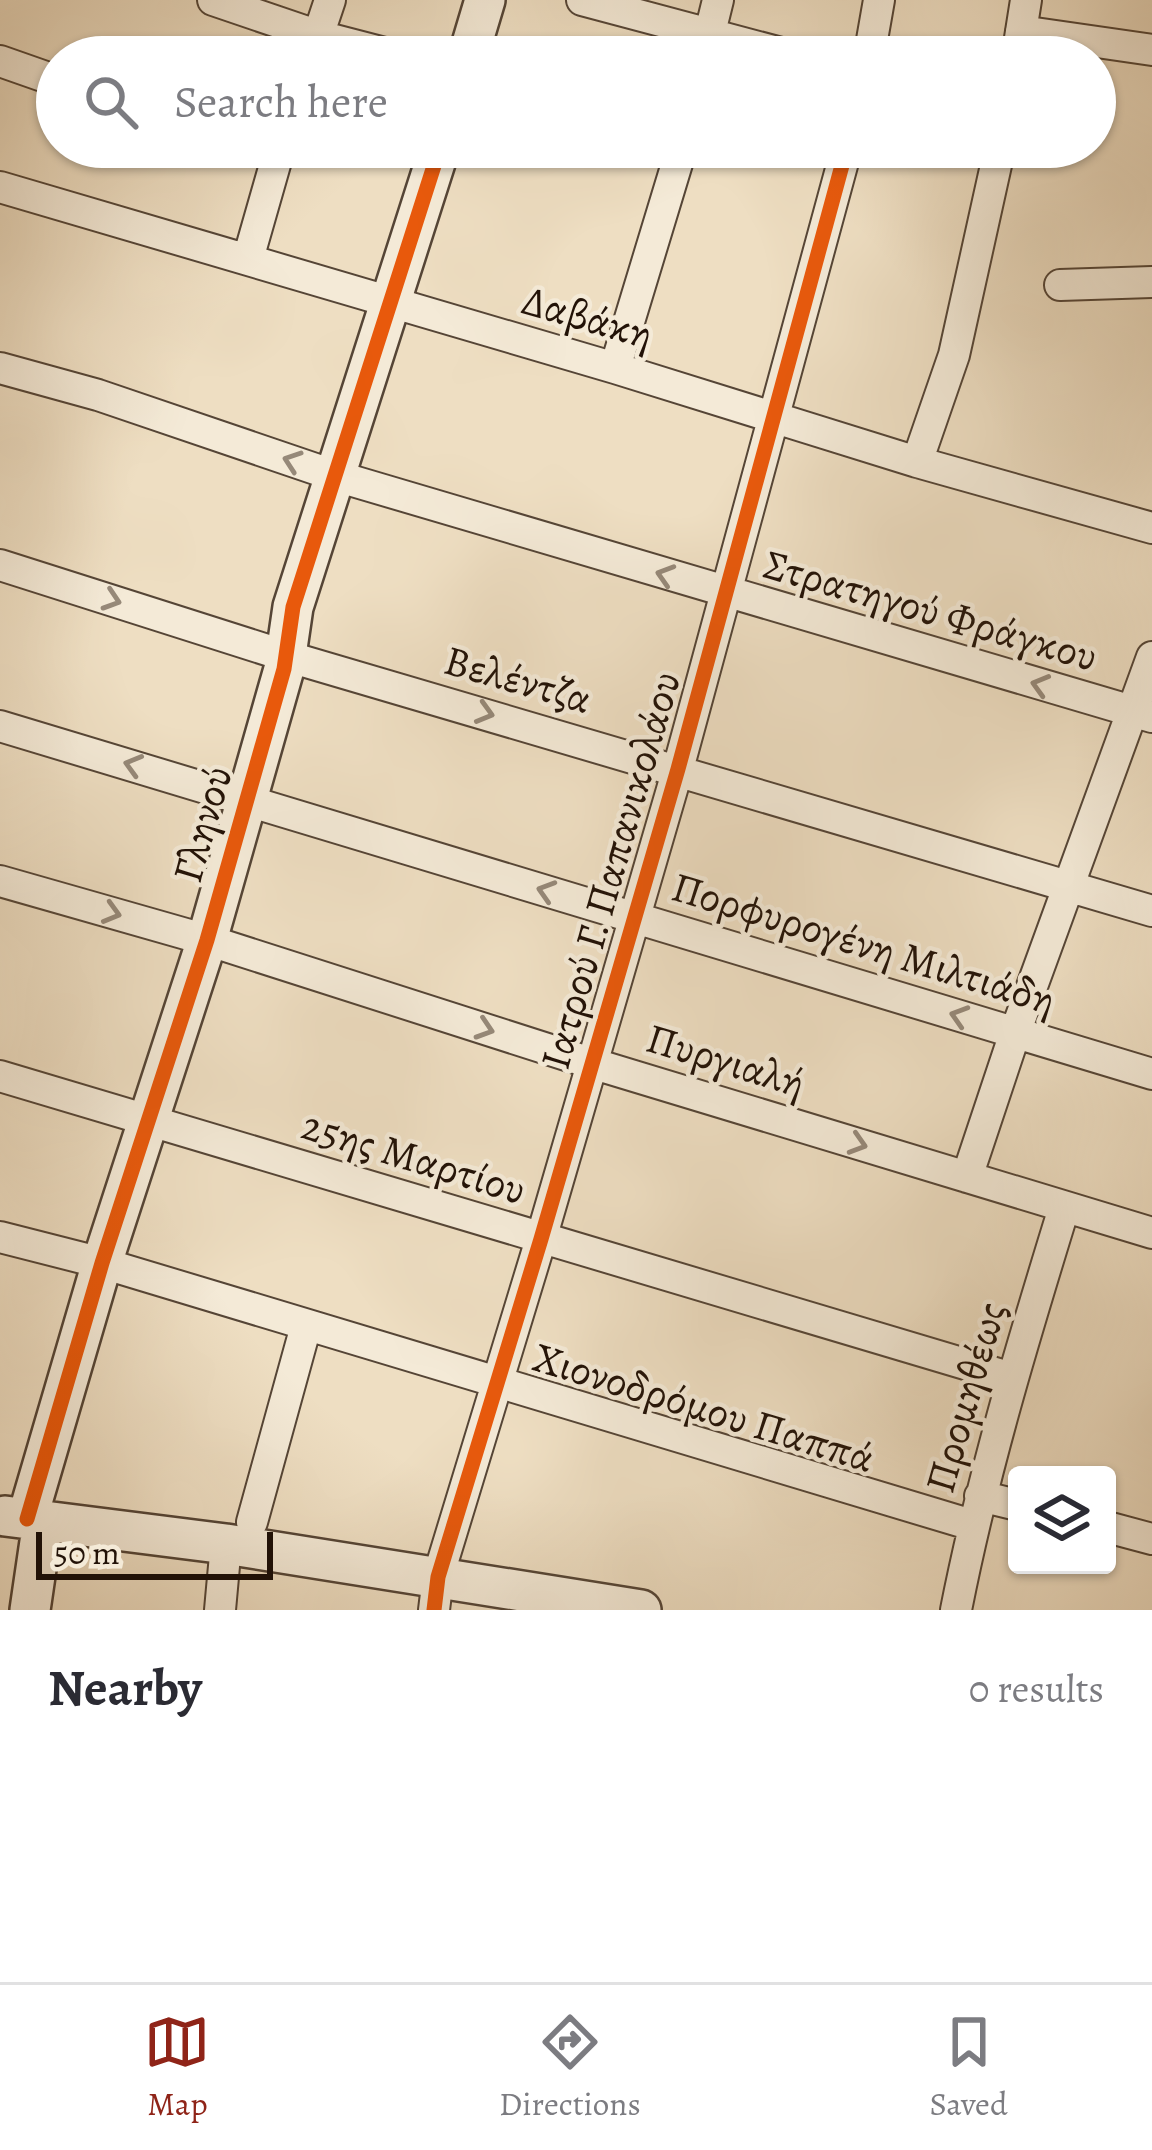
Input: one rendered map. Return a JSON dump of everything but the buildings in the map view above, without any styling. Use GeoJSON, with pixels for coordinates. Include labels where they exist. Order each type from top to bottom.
{"type":"FeatureCollection","features":[{"type":"Feature","properties":{"kind":"street"},"geometry":{"type":"LineString","coordinates":[[213,0],[293,36]]}},
{"type":"Feature","properties":{"kind":"street"},"geometry":{"type":"LineString","coordinates":[[318,36],[330,0]]}},
{"type":"Feature","properties":{"kind":"street"},"geometry":{"type":"LineString","coordinates":[[474,36],[485,0]]}},
{"type":"Feature","properties":{"kind":"street"},"geometry":{"type":"LineString","coordinates":[[582,0],[680,36]]}},
{"type":"Feature","properties":{"kind":"street"},"geometry":{"type":"LineString","coordinates":[[709,36],[718,0]]}},
{"type":"Feature","properties":{"kind":"street"},"geometry":{"type":"LineString","coordinates":[[872,36],[878,0]]}},
{"type":"Feature","properties":{"kind":"street"},"geometry":{"type":"LineString","coordinates":[[1020,36],[1026,0]]}},
{"type":"Feature","properties":{"kind":"street"},"geometry":{"type":"LineString","coordinates":[[1116,48],[1152,50]]}},
{"type":"Feature","properties":{"kind":"street"},"geometry":{"type":"LineString","coordinates":[[0,61],[36,74]]}},
{"type":"Feature","properties":{"kind":"street"},"geometry":{"type":"LineString","coordinates":[[248,260],[269,168]]}},
{"type":"Feature","properties":{"kind":"street","name":"Γληνού"},"geometry":{"type":"LineString","coordinates":[[29,1610],[23,1518],[207,940],[286,656],[293,607],[433,168]]}},
{"type":"Feature","properties":{"kind":"street"},"geometry":{"type":"LineString","coordinates":[[615,368],[676,168]]}},
{"type":"Feature","properties":{"kind":"street","name":"Ιατρού Γ. Παπανικολάου"},"geometry":{"type":"LineString","coordinates":[[436,1594],[678,769],[841,168]]}},
{"type":"Feature","properties":{"kind":"street"},"geometry":{"type":"LineString","coordinates":[[917,462],[954,355],[995,168]]}},
{"type":"Feature","properties":{"kind":"street","name":"Δαβάκη"},"geometry":{"type":"LineString","coordinates":[[0,187],[1152,528]]}},
{"type":"Feature","properties":{"kind":"street"},"geometry":{"type":"LineString","coordinates":[[1060,286],[1152,281]]}},
{"type":"Feature","properties":{"kind":"street","name":"Στρατηγού Φράγκου"},"geometry":{"type":"LineString","coordinates":[[0,368],[98,395],[336,476],[1142,714]]}},
{"type":"Feature","properties":{"kind":"street","name":"Βελέντζα"},"geometry":{"type":"LineString","coordinates":[[0,565],[286,656],[1152,911]]}},
{"type":"Feature","properties":{"kind":"street"},"geometry":{"type":"LineString","coordinates":[[967,1177],[1069,885],[1142,714],[1152,657]]}},
{"type":"Feature","properties":{"kind":"street","name":"Πορφυρογένη Μιλτιάδη"},"geometry":{"type":"LineString","coordinates":[[0,726],[1152,1074]]}},
{"type":"Feature","properties":{"kind":"street","name":"Πυργιαλή"},"geometry":{"type":"LineString","coordinates":[[0,881],[207,940],[1152,1234]]}},
{"type":"Feature","properties":{"kind":"street","name":"25ης Μαρτίου"},"geometry":{"type":"LineString","coordinates":[[0,1076],[1012,1378]]}},
{"type":"Feature","properties":{"kind":"street","name":"Προμηθέως"},"geometry":{"type":"LineString","coordinates":[[956,1610],[976,1510],[1064,1208]]}},
{"type":"Feature","properties":{"kind":"street","name":"Χιονοδρόμου Παππά"},"geometry":{"type":"LineString","coordinates":[[0,1238],[102,1263],[498,1382],[976,1510],[1008,1506]]}},
{"type":"Feature","properties":{"kind":"street"},"geometry":{"type":"LineString","coordinates":[[220,1610],[239,1533],[306,1326]]}},
{"type":"Feature","properties":{"kind":"street"},"geometry":{"type":"LineString","coordinates":[[23,1518],[239,1533],[436,1594],[629,1609]]}},
{"type":"Feature","properties":{"kind":"street"},"geometry":{"type":"LineString","coordinates":[[1116,1530],[1152,1539]]}},
{"type":"Feature","properties":{"kind":"cycle path"},"geometry":{"type":"LineString","coordinates":[[27,1519],[102,1263],[207,940],[284,669],[293,607],[433,168]]}},
{"type":"Feature","properties":{"kind":"cycle path"},"geometry":{"type":"LineString","coordinates":[[434,1610],[438,1577],[678,769],[841,168]]}}]}
